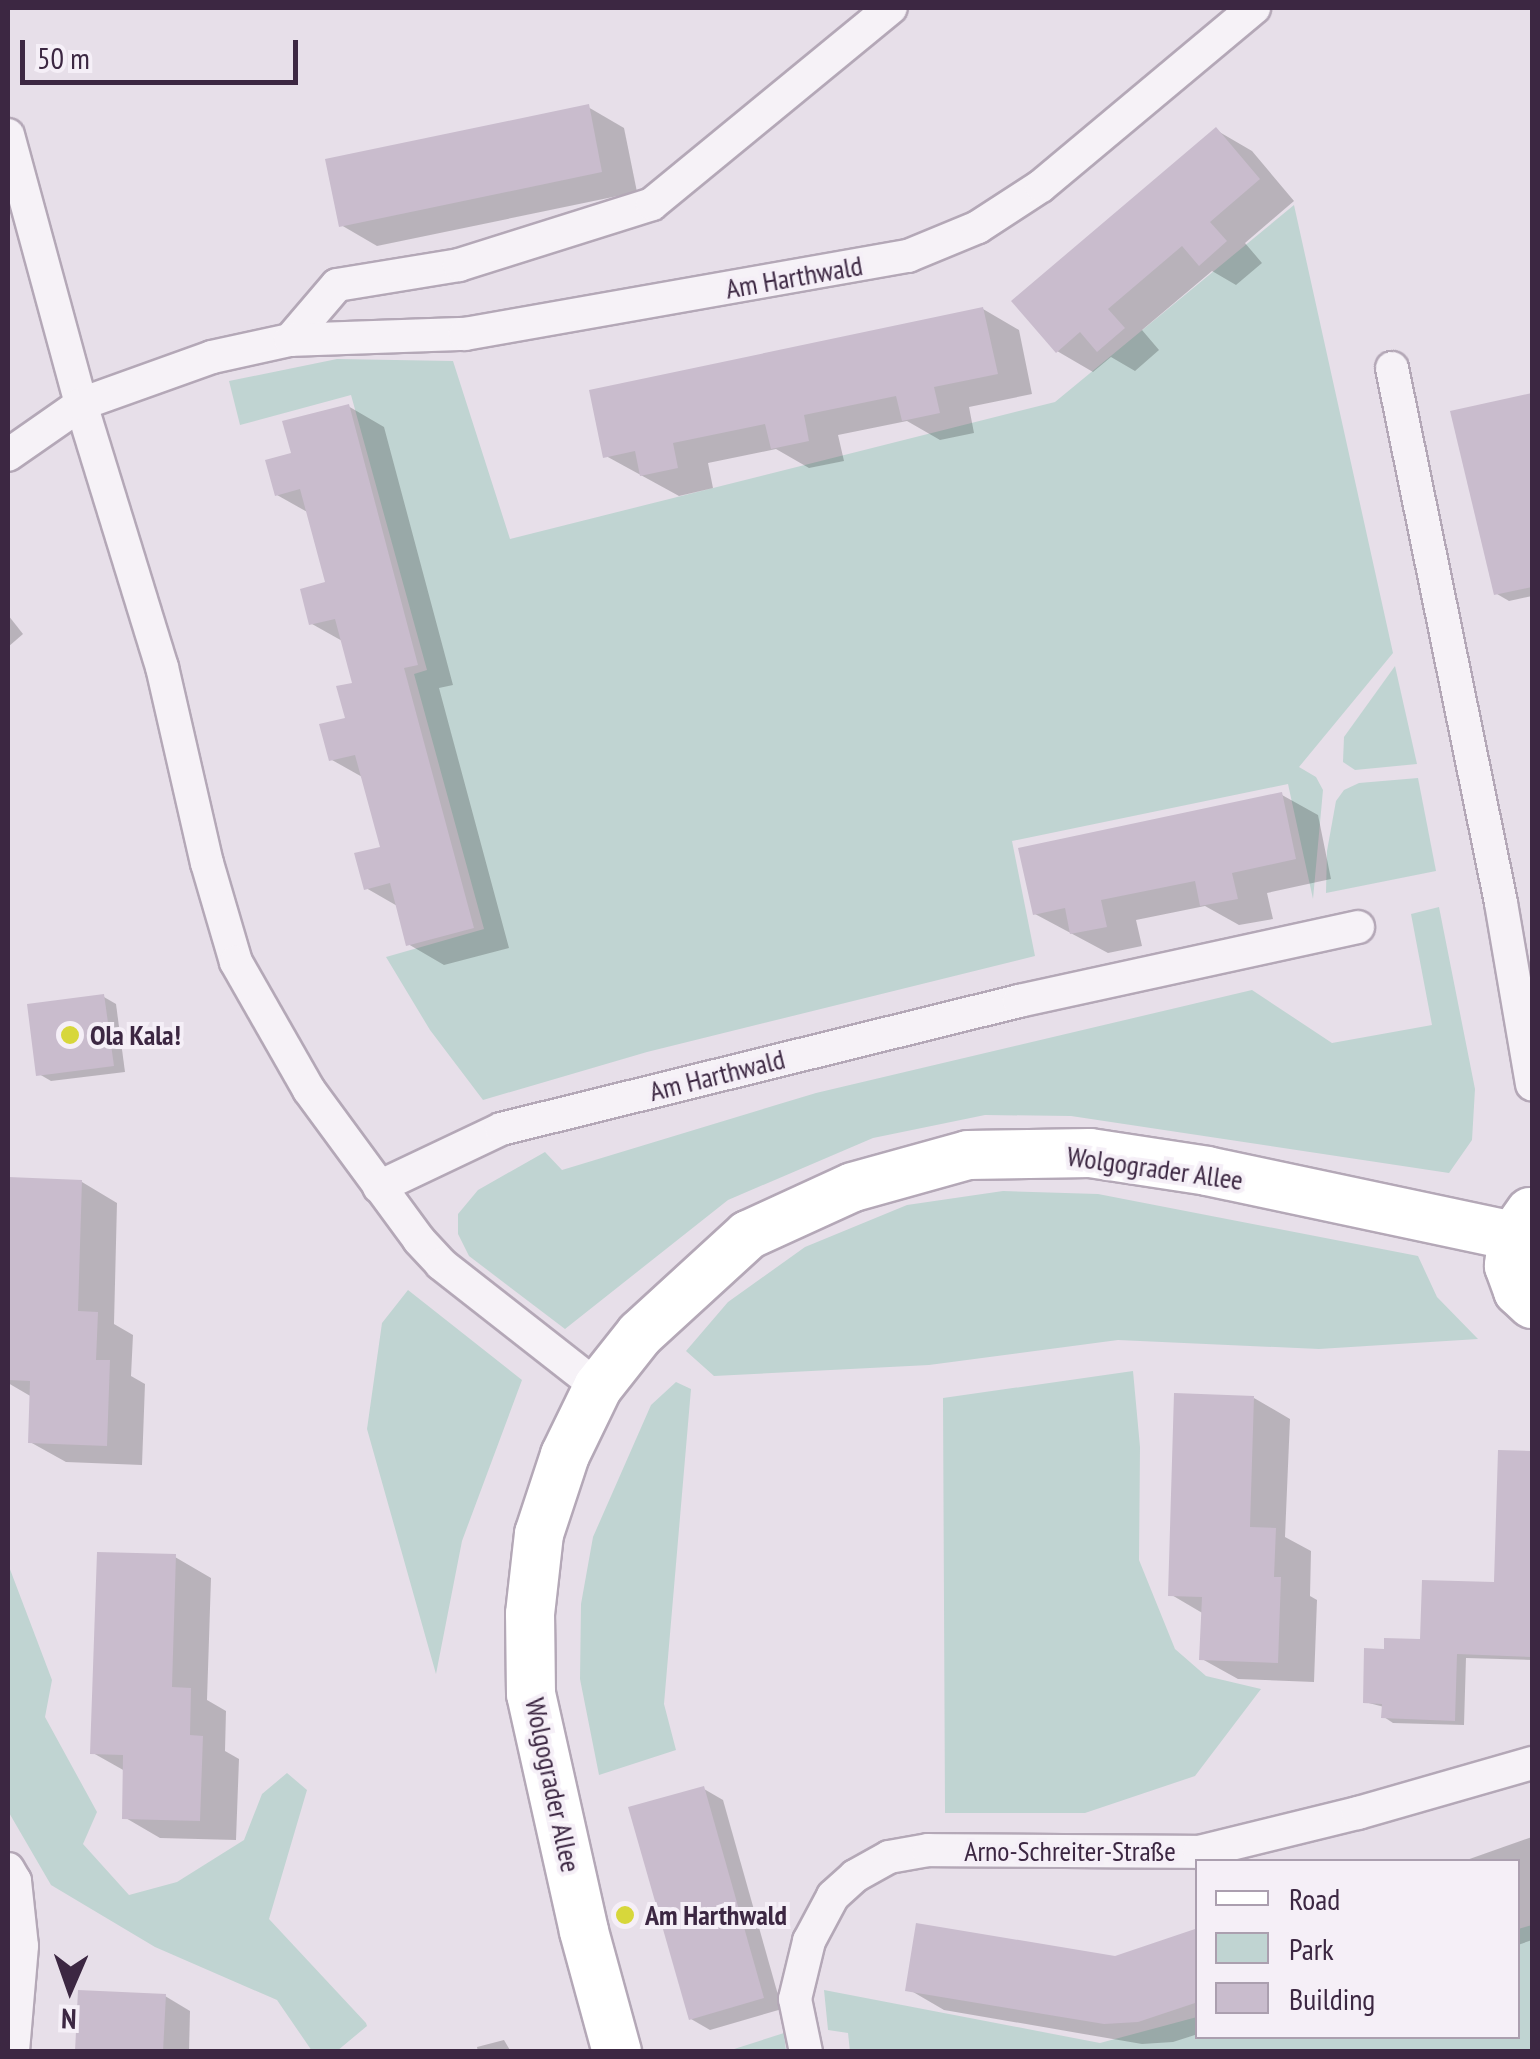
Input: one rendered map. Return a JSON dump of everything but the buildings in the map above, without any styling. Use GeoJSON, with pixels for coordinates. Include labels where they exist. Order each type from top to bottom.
{"type":"FeatureCollection","features":[{"type":"Feature","properties":{"kind":"main road","name":"Wolgograder Allee"},"geometry":{"type":"LineString","coordinates":[[617,2052],[584,1930],[532,1694],[530,1614],[539,1534],[565,1455],[598,1387],[640,1334],[748,1235],[852,1187],[968,1156],[1090,1154],[1523,1223],[1509,1266],[1518,1290],[1532,1304]]}},
{"type":"Feature","properties":{"kind":"street"},"geometry":{"type":"LineString","coordinates":[[290,340],[337,285],[459,265],[652,204],[891,8]]}},
{"type":"Feature","properties":{"kind":"street","name":"Am Harthwald"},"geometry":{"type":"LineString","coordinates":[[8,455],[81,404],[212,357],[290,340],[466,334],[908,256],[978,226],[1041,186],[1223,19],[1254,8]]}},
{"type":"Feature","properties":{"kind":"street"},"geometry":{"type":"LineString","coordinates":[[8,136],[81,404],[162,667],[207,863],[236,962],[308,1090],[441,1264],[598,1387]]}},
{"type":"Feature","properties":{"kind":"street"},"geometry":{"type":"LineString","coordinates":[[1392,368],[1501,902],[1532,1084]]}},
{"type":"Feature","properties":{"kind":"street","name":"Am Harthwald"},"geometry":{"type":"LineString","coordinates":[[379,1187],[500,1128],[1019,1001],[1358,927]]}},
{"type":"Feature","properties":{"kind":"street","name":"Arno-Schreiter-Straße"},"geometry":{"type":"LineString","coordinates":[[806,2052],[795,1999],[808,1941],[833,1896],[855,1876],[889,1858],[928,1850],[1199,1852],[1532,1763]]}},
{"type":"Feature","properties":{"kind":"street"},"geometry":{"type":"LineString","coordinates":[[8,1869],[15,1881],[22,1946],[12,2052]]}},
{"type":"Feature","properties":{"kind":"green space"},"geometry":{"type":"Polygon","coordinates":[[[1294,205],[1393,653],[1299,767],[1316,777],[1323,790],[1313,899],[1288,784],[1012,841],[1035,956],[647,1052],[483,1100],[430,1030],[386,957],[484,929],[414,674],[427,670],[351,395],[240,425],[229,381],[337,359],[453,361],[510,539],[1055,402],[1294,205]]]}},
{"type":"Feature","properties":{"kind":"green space"},"geometry":{"type":"Polygon","coordinates":[[[1395,666],[1417,764],[1355,770],[1343,762],[1344,737],[1395,666]]]}},
{"type":"Feature","properties":{"kind":"green space"},"geometry":{"type":"Polygon","coordinates":[[[1418,778],[1436,871],[1326,893],[1327,851],[1336,801],[1344,790],[1359,783],[1418,778]]]}},
{"type":"Feature","properties":{"kind":"green space"},"geometry":{"type":"Polygon","coordinates":[[[1439,907],[1475,1089],[1472,1140],[1449,1173],[1071,1116],[985,1115],[873,1138],[728,1200],[565,1329],[469,1256],[458,1234],[458,1214],[478,1190],[545,1152],[562,1170],[816,1093],[1252,990],[1332,1043],[1432,1025],[1411,914],[1439,907]]]}},
{"type":"Feature","properties":{"kind":"green space"},"geometry":{"type":"Polygon","coordinates":[[[1003,1191],[1098,1194],[1418,1256],[1437,1297],[1478,1339],[1319,1349],[1118,1340],[929,1365],[714,1376],[686,1351],[728,1302],[805,1247],[907,1205],[1003,1191]]]}},
{"type":"Feature","properties":{"kind":"green space"},"geometry":{"type":"Polygon","coordinates":[[[408,1290],[522,1380],[462,1541],[436,1674],[367,1429],[382,1323],[408,1290]]]}},
{"type":"Feature","properties":{"kind":"green space"},"geometry":{"type":"Polygon","coordinates":[[[1133,1371],[1140,1447],[1139,1560],[1175,1649],[1206,1676],[1261,1689],[1195,1776],[1085,1813],[945,1813],[943,1398],[1133,1371]]]}},
{"type":"Feature","properties":{"kind":"green space"},"geometry":{"type":"Polygon","coordinates":[[[676,1382],[691,1389],[664,1704],[676,1750],[599,1775],[580,1679],[581,1604],[593,1537],[651,1405],[676,1382]]]}},
{"type":"Feature","properties":{"kind":"green space"},"geometry":{"type":"Polygon","coordinates":[[[8,1564],[52,1680],[45,1717],[97,1812],[83,1844],[129,1895],[177,1882],[244,1840],[262,1794],[287,1773],[307,1790],[269,1919],[366,2023],[337,2051],[312,2051],[277,2000],[155,1947],[51,1885],[8,1811],[8,1564]]]}},
{"type":"Feature","properties":{"kind":"green space"},"geometry":{"type":"Polygon","coordinates":[[[1532,1925],[1532,2051],[850,2052],[848,2033],[828,2030],[824,1990],[1100,2043],[1195,2018],[1195,2039],[1520,2039],[1520,1928],[1532,1925]]]}},
{"type":"Feature","properties":{"kind":"green space"},"geometry":{"type":"Polygon","coordinates":[[[784,2033],[786,2051],[728,2051],[784,2033]]]}},
{"type":"Feature","properties":{"kind":"place","name":"Ola Kala!"},"geometry":{"type":"Point","coordinates":[70,1035]}},
{"type":"Feature","properties":{"kind":"place","name":"Am Harthwald"},"geometry":{"type":"Point","coordinates":[625,1915]}}]}
